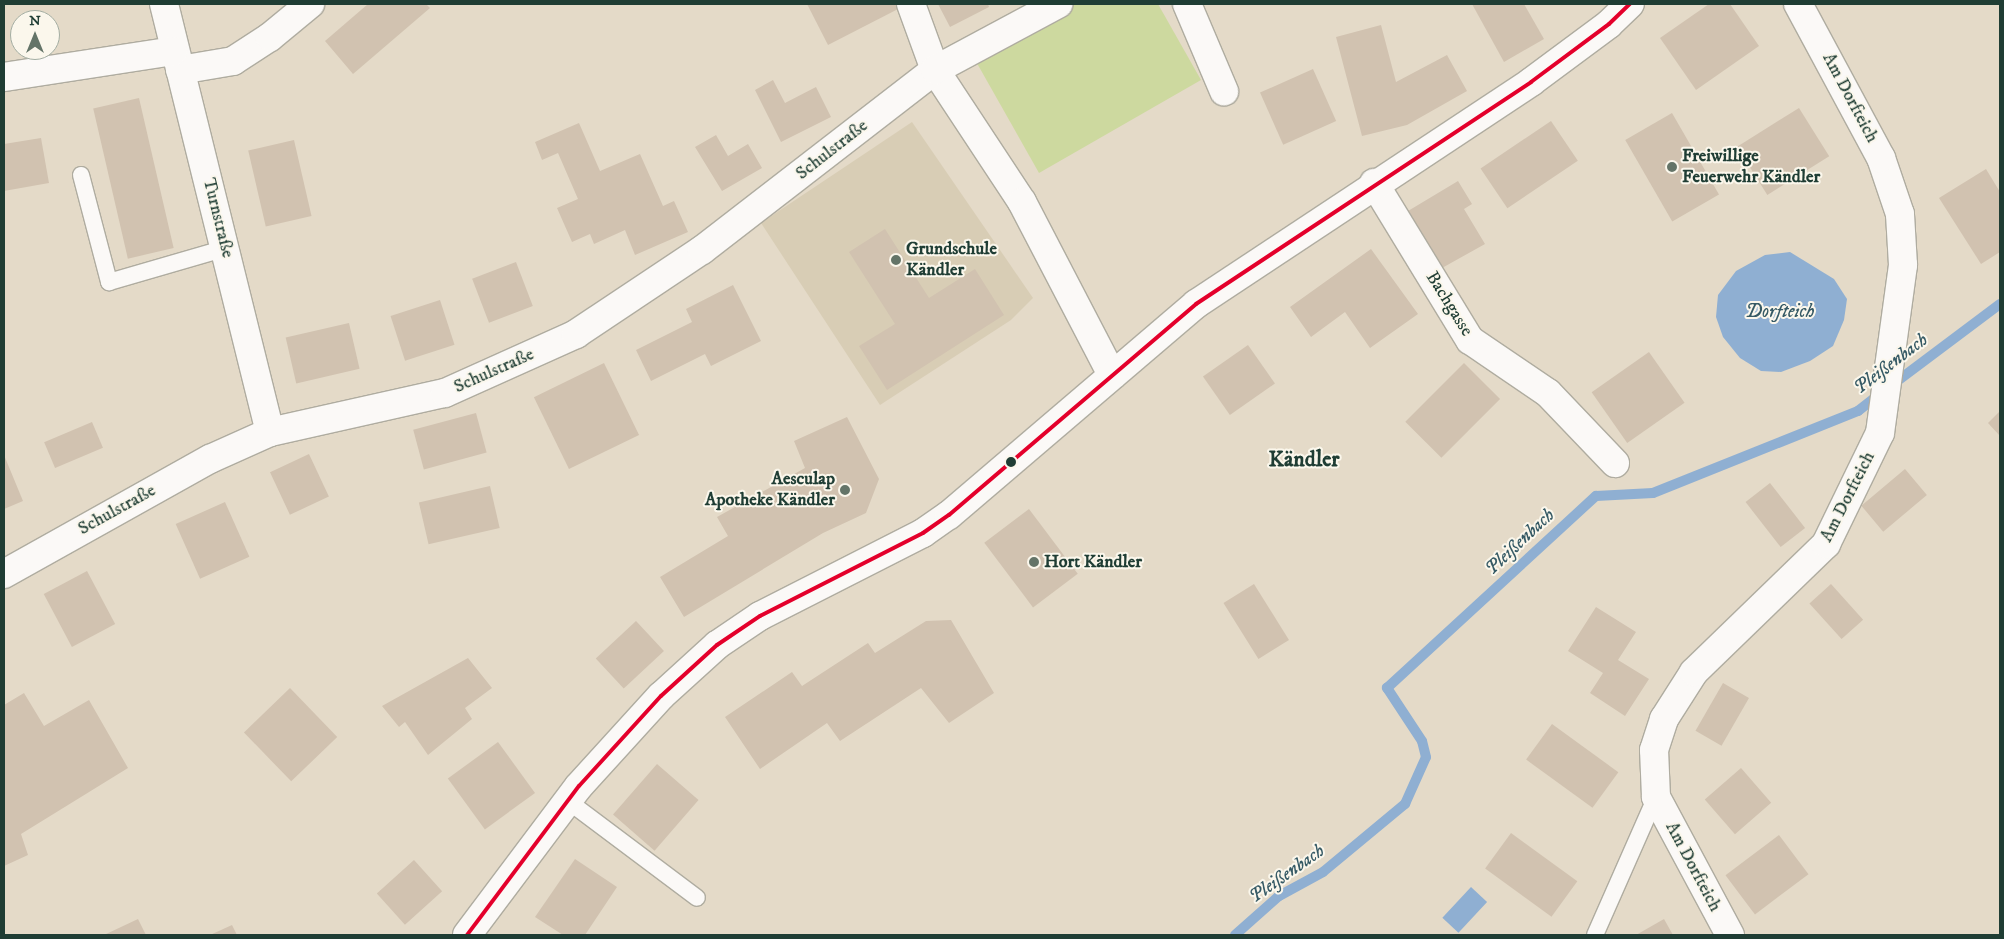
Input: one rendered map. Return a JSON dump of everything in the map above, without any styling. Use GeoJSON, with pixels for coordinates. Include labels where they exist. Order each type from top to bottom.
{"type":"FeatureCollection","features":[{"type":"Feature","properties":{"kind":"street","name":"Turnstraße"},"geometry":{"type":"LineString","coordinates":[[164,4],[226,248],[270,432]]}},
{"type":"Feature","properties":{"kind":"street"},"geometry":{"type":"LineString","coordinates":[[4,76],[177,60],[233,61],[270,37],[310,4]]}},
{"type":"Feature","properties":{"kind":"street"},"geometry":{"type":"LineString","coordinates":[[911,4],[935,70],[1022,202],[1112,375]]}},
{"type":"Feature","properties":{"kind":"street","name":"Schulstraße"},"geometry":{"type":"LineString","coordinates":[[4,574],[210,459],[270,432],[445,393],[576,334],[702,250],[935,70],[1058,4]]}},
{"type":"Feature","properties":{"kind":"street"},"geometry":{"type":"LineString","coordinates":[[1187,4],[1224,91]]}},
{"type":"Feature","properties":{"kind":"street"},"geometry":{"type":"LineString","coordinates":[[467,935],[568,802],[661,696],[717,645],[760,616],[930,528],[968,500],[1196,304],[1374,183],[1531,82],[1609,24],[1630,4]]}},
{"type":"Feature","properties":{"kind":"street","name":"Am Dorfteich"},"geometry":{"type":"LineString","coordinates":[[1730,935],[1656,797],[1654,750],[1664,719],[1694,672],[1826,544],[1880,433],[1903,265],[1900,214],[1881,158],[1798,4]]}},
{"type":"Feature","properties":{"kind":"street","name":"Bachgasse"},"geometry":{"type":"LineString","coordinates":[[1374,183],[1470,340],[1548,393],[1615,463]]}},
{"type":"Feature","properties":{"kind":"lane"},"geometry":{"type":"LineString","coordinates":[[81,175],[109,282],[226,248]]}},
{"type":"Feature","properties":{"kind":"lane"},"geometry":{"type":"LineString","coordinates":[[1595,935],[1656,797]]}},
{"type":"Feature","properties":{"kind":"lane"},"geometry":{"type":"LineString","coordinates":[[568,802],[697,898]]}},
{"type":"Feature","properties":{"kind":"shaded area","name":"Grundschule Kändler"},"geometry":{"type":"Polygon","coordinates":[[[912,122],[1033,298],[1011,320],[880,405],[761,223],[912,122]]]}},
{"type":"Feature","properties":{"kind":"green space"},"geometry":{"type":"Polygon","coordinates":[[[1074,4],[1158,4],[1201,80],[1039,173],[974,58],[1074,4]]]}},
{"type":"Feature","properties":{"kind":"water","name":"Dorfteich"},"geometry":{"type":"Polygon","coordinates":[[[1790,252],[1834,279],[1847,299],[1844,320],[1833,346],[1810,361],[1781,372],[1761,371],[1740,358],[1723,337],[1716,317],[1718,295],[1736,271],[1765,255],[1790,252]]]}},
{"type":"Feature","properties":{"kind":"water"},"geometry":{"type":"Polygon","coordinates":[[[1471,887],[1487,902],[1458,933],[1442,918],[1471,887]]]}},
{"type":"Feature","properties":{"kind":"building"},"geometry":{"type":"Polygon","coordinates":[[[368,4],[426,4],[430,8],[353,74],[325,41],[368,4]]]}},
{"type":"Feature","properties":{"kind":"building"},"geometry":{"type":"Polygon","coordinates":[[[807,4],[898,4],[900,8],[828,45],[807,4]]]}},
{"type":"Feature","properties":{"kind":"building"},"geometry":{"type":"Polygon","coordinates":[[[938,4],[988,4],[989,7],[950,27],[938,4]]]}},
{"type":"Feature","properties":{"kind":"building"},"geometry":{"type":"Polygon","coordinates":[[[1472,4],[1524,4],[1544,39],[1504,62],[1472,4]]]}},
{"type":"Feature","properties":{"kind":"building"},"geometry":{"type":"Polygon","coordinates":[[[1709,4],[1730,4],[1759,46],[1696,90],[1660,38],[1709,4]]]}},
{"type":"Feature","properties":{"kind":"building"},"geometry":{"type":"Polygon","coordinates":[[[1381,25],[1396,82],[1447,55],[1467,91],[1407,125],[1362,136],[1336,37],[1381,25]]]}},
{"type":"Feature","properties":{"kind":"building"},"geometry":{"type":"Polygon","coordinates":[[[1313,69],[1336,121],[1283,145],[1260,93],[1313,69]]]}},
{"type":"Feature","properties":{"kind":"building"},"geometry":{"type":"Polygon","coordinates":[[[773,80],[785,103],[816,87],[831,117],[781,142],[755,90],[773,80]]]}},
{"type":"Feature","properties":{"kind":"building"},"geometry":{"type":"Polygon","coordinates":[[[139,98],[174,248],[128,259],[93,109],[139,98]]]}},
{"type":"Feature","properties":{"kind":"building"},"geometry":{"type":"Polygon","coordinates":[[[1799,108],[1829,156],[1767,195],[1737,147],[1799,108]]]}},
{"type":"Feature","properties":{"kind":"building","name":"Freiwillige Feuerwehr Kändler"},"geometry":{"type":"Polygon","coordinates":[[[1672,113],[1719,194],[1672,221],[1625,140],[1672,113]]]}},
{"type":"Feature","properties":{"kind":"building"},"geometry":{"type":"Polygon","coordinates":[[[1551,121],[1578,161],[1507,208],[1481,169],[1551,121]]]}},
{"type":"Feature","properties":{"kind":"building"},"geometry":{"type":"Polygon","coordinates":[[[579,123],[600,171],[640,154],[663,206],[674,201],[688,232],[635,255],[625,230],[594,244],[590,234],[572,242],[557,208],[578,199],[558,153],[542,160],[535,142],[579,123]]]}},
{"type":"Feature","properties":{"kind":"building"},"geometry":{"type":"Polygon","coordinates":[[[716,135],[728,156],[748,144],[762,168],[722,191],[695,147],[716,135]]]}},
{"type":"Feature","properties":{"kind":"building"},"geometry":{"type":"Polygon","coordinates":[[[41,138],[49,183],[4,191],[4,144],[41,138]]]}},
{"type":"Feature","properties":{"kind":"building"},"geometry":{"type":"Polygon","coordinates":[[[294,140],[312,216],[266,227],[248,151],[294,140]]]}},
{"type":"Feature","properties":{"kind":"building"},"geometry":{"type":"Polygon","coordinates":[[[1986,169],[2000,192],[2000,252],[1981,264],[1939,198],[1986,169]]]}},
{"type":"Feature","properties":{"kind":"building"},"geometry":{"type":"Polygon","coordinates":[[[1458,181],[1472,204],[1464,209],[1485,244],[1442,268],[1408,211],[1458,181]]]}},
{"type":"Feature","properties":{"kind":"building"},"geometry":{"type":"Polygon","coordinates":[[[885,229],[929,298],[975,269],[1004,315],[887,390],[859,346],[895,324],[849,252],[885,229]]]}},
{"type":"Feature","properties":{"kind":"building"},"geometry":{"type":"Polygon","coordinates":[[[1371,249],[1418,314],[1370,348],[1345,312],[1311,337],[1290,307],[1371,249]]]}},
{"type":"Feature","properties":{"kind":"building"},"geometry":{"type":"Polygon","coordinates":[[[516,262],[533,306],[489,323],[472,279],[516,262]]]}},
{"type":"Feature","properties":{"kind":"building"},"geometry":{"type":"Polygon","coordinates":[[[733,285],[761,341],[711,366],[705,354],[651,381],[636,350],[692,322],[686,309],[733,285]]]}},
{"type":"Feature","properties":{"kind":"building"},"geometry":{"type":"Polygon","coordinates":[[[440,300],[455,345],[405,361],[391,316],[440,300]]]}},
{"type":"Feature","properties":{"kind":"building"},"geometry":{"type":"Polygon","coordinates":[[[349,323],[360,369],[296,383],[286,338],[349,323]]]}},
{"type":"Feature","properties":{"kind":"building"},"geometry":{"type":"Polygon","coordinates":[[[1248,345],[1275,384],[1230,415],[1203,377],[1248,345]]]}},
{"type":"Feature","properties":{"kind":"building"},"geometry":{"type":"Polygon","coordinates":[[[1649,352],[1685,403],[1627,443],[1592,392],[1649,352]]]}},
{"type":"Feature","properties":{"kind":"building"},"geometry":{"type":"Polygon","coordinates":[[[604,363],[639,435],[569,469],[534,397],[604,363]]]}},
{"type":"Feature","properties":{"kind":"building"},"geometry":{"type":"Polygon","coordinates":[[[1464,363],[1500,399],[1441,458],[1405,422],[1464,363]]]}},
{"type":"Feature","properties":{"kind":"building"},"geometry":{"type":"Polygon","coordinates":[[[2000,411],[2000,436],[1988,423],[2000,411]]]}},
{"type":"Feature","properties":{"kind":"building"},"geometry":{"type":"Polygon","coordinates":[[[476,413],[487,453],[424,469],[413,430],[476,413]]]}},
{"type":"Feature","properties":{"kind":"building"},"geometry":{"type":"Polygon","coordinates":[[[847,417],[879,479],[866,513],[823,533],[684,617],[660,577],[728,536],[717,517],[805,468],[794,441],[847,417]]]}},
{"type":"Feature","properties":{"kind":"building"},"geometry":{"type":"Polygon","coordinates":[[[92,422],[103,448],[55,468],[44,442],[92,422]]]}},
{"type":"Feature","properties":{"kind":"building"},"geometry":{"type":"Polygon","coordinates":[[[309,454],[329,497],[290,515],[270,472],[309,454]]]}},
{"type":"Feature","properties":{"kind":"building"},"geometry":{"type":"Polygon","coordinates":[[[4,455],[23,501],[4,509],[4,455]]]}},
{"type":"Feature","properties":{"kind":"building"},"geometry":{"type":"Polygon","coordinates":[[[1905,469],[1927,495],[1883,532],[1861,506],[1905,469]]]}},
{"type":"Feature","properties":{"kind":"building"},"geometry":{"type":"Polygon","coordinates":[[[1770,483],[1805,528],[1781,547],[1746,502],[1770,483]]]}},
{"type":"Feature","properties":{"kind":"building"},"geometry":{"type":"Polygon","coordinates":[[[490,486],[500,528],[429,544],[419,502],[490,486]]]}},
{"type":"Feature","properties":{"kind":"building"},"geometry":{"type":"Polygon","coordinates":[[[225,502],[249,557],[200,579],[176,524],[225,502]]]}},
{"type":"Feature","properties":{"kind":"building"},"geometry":{"type":"Polygon","coordinates":[[[1029,509],[1078,574],[1033,607],[984,543],[1029,509]]]}},
{"type":"Feature","properties":{"kind":"building"},"geometry":{"type":"Polygon","coordinates":[[[87,571],[115,624],[72,647],[44,594],[87,571]]]}},
{"type":"Feature","properties":{"kind":"building"},"geometry":{"type":"Polygon","coordinates":[[[1254,584],[1289,640],[1258,659],[1223,603],[1254,584]]]}},
{"type":"Feature","properties":{"kind":"building"},"geometry":{"type":"Polygon","coordinates":[[[1831,584],[1863,620],[1842,639],[1809,603],[1831,584]]]}},
{"type":"Feature","properties":{"kind":"building"},"geometry":{"type":"Polygon","coordinates":[[[1596,607],[1636,632],[1618,660],[1649,679],[1625,716],[1590,693],[1603,673],[1568,651],[1596,607]]]}},
{"type":"Feature","properties":{"kind":"building"},"geometry":{"type":"Polygon","coordinates":[[[951,620],[994,693],[949,723],[921,688],[840,741],[827,723],[760,769],[725,717],[792,672],[802,686],[868,643],[875,653],[926,621],[951,620]]]}},
{"type":"Feature","properties":{"kind":"building"},"geometry":{"type":"Polygon","coordinates":[[[636,621],[664,651],[624,688],[596,659],[636,621]]]}},
{"type":"Feature","properties":{"kind":"building"},"geometry":{"type":"Polygon","coordinates":[[[468,658],[492,688],[465,708],[472,719],[428,755],[405,722],[399,727],[382,706],[468,658]]]}},
{"type":"Feature","properties":{"kind":"building"},"geometry":{"type":"Polygon","coordinates":[[[1723,683],[1749,698],[1721,746],[1696,731],[1723,683]]]}},
{"type":"Feature","properties":{"kind":"building"},"geometry":{"type":"Polygon","coordinates":[[[290,688],[337,737],[291,781],[244,732],[290,688]]]}},
{"type":"Feature","properties":{"kind":"building"},"geometry":{"type":"Polygon","coordinates":[[[24,693],[44,726],[89,700],[128,768],[21,834],[28,855],[4,866],[4,705],[24,693]]]}},
{"type":"Feature","properties":{"kind":"building"},"geometry":{"type":"Polygon","coordinates":[[[1552,724],[1618,772],[1592,808],[1526,760],[1552,724]]]}},
{"type":"Feature","properties":{"kind":"building"},"geometry":{"type":"Polygon","coordinates":[[[498,742],[535,793],[485,829],[448,778],[498,742]]]}},
{"type":"Feature","properties":{"kind":"building"},"geometry":{"type":"Polygon","coordinates":[[[657,764],[699,800],[655,851],[613,815],[657,764]]]}},
{"type":"Feature","properties":{"kind":"building"},"geometry":{"type":"Polygon","coordinates":[[[1741,768],[1771,803],[1735,834],[1705,799],[1741,768]]]}},
{"type":"Feature","properties":{"kind":"building"},"geometry":{"type":"Polygon","coordinates":[[[1511,833],[1577,881],[1551,917],[1485,869],[1511,833]]]}},
{"type":"Feature","properties":{"kind":"building"},"geometry":{"type":"Polygon","coordinates":[[[1779,835],[1808,874],[1755,914],[1725,875],[1779,835]]]}},
{"type":"Feature","properties":{"kind":"building"},"geometry":{"type":"Polygon","coordinates":[[[575,859],[617,887],[585,935],[563,935],[535,917],[575,859]]]}},
{"type":"Feature","properties":{"kind":"building"},"geometry":{"type":"Polygon","coordinates":[[[414,860],[442,891],[405,925],[377,893],[414,860]]]}},
{"type":"Feature","properties":{"kind":"building"},"geometry":{"type":"Polygon","coordinates":[[[138,919],[146,935],[104,935],[138,919]]]}},
{"type":"Feature","properties":{"kind":"building"},"geometry":{"type":"Polygon","coordinates":[[[1664,919],[1673,935],[1636,935],[1664,919]]]}},
{"type":"Feature","properties":{"kind":"building"},"geometry":{"type":"Polygon","coordinates":[[[232,925],[237,935],[210,935],[232,925]]]}},
{"type":"Feature","properties":{"kind":"waterway","name":"Pleißenbach"},"geometry":{"type":"LineString","coordinates":[[1892,385],[2000,304]]}},
{"type":"Feature","properties":{"kind":"waterway","name":"Pleißenbach"},"geometry":{"type":"LineString","coordinates":[[1235,935],[1279,896],[1323,872],[1405,804],[1426,757],[1422,741],[1387,688],[1596,496],[1653,493],[1858,411],[1880,394]]}},
{"type":"Feature","properties":{"kind":"transit line"},"geometry":{"type":"LineString","coordinates":[[467,935],[579,786],[661,696],[717,645],[760,616],[923,533],[949,515],[1196,304],[1531,82],[1609,24],[1630,4]]}},
{"type":"Feature","properties":{"kind":"place","name":"Freiwillige Feuerwehr Kändler"},"geometry":{"type":"Point","coordinates":[1672,167]}},
{"type":"Feature","properties":{"kind":"place","name":"Grundschule Kändler"},"geometry":{"type":"Point","coordinates":[896,260]}},
{"type":"Feature","properties":{"kind":"place","name":"Aesculap Apotheke Kändler"},"geometry":{"type":"Point","coordinates":[845,490]}},
{"type":"Feature","properties":{"kind":"place","name":"Hort Kändler"},"geometry":{"type":"Point","coordinates":[1034,562]}},
{"type":"Feature","properties":{"kind":"district","name":"Kändler"},"geometry":{"type":"Point","coordinates":[1304,460]}}]}
